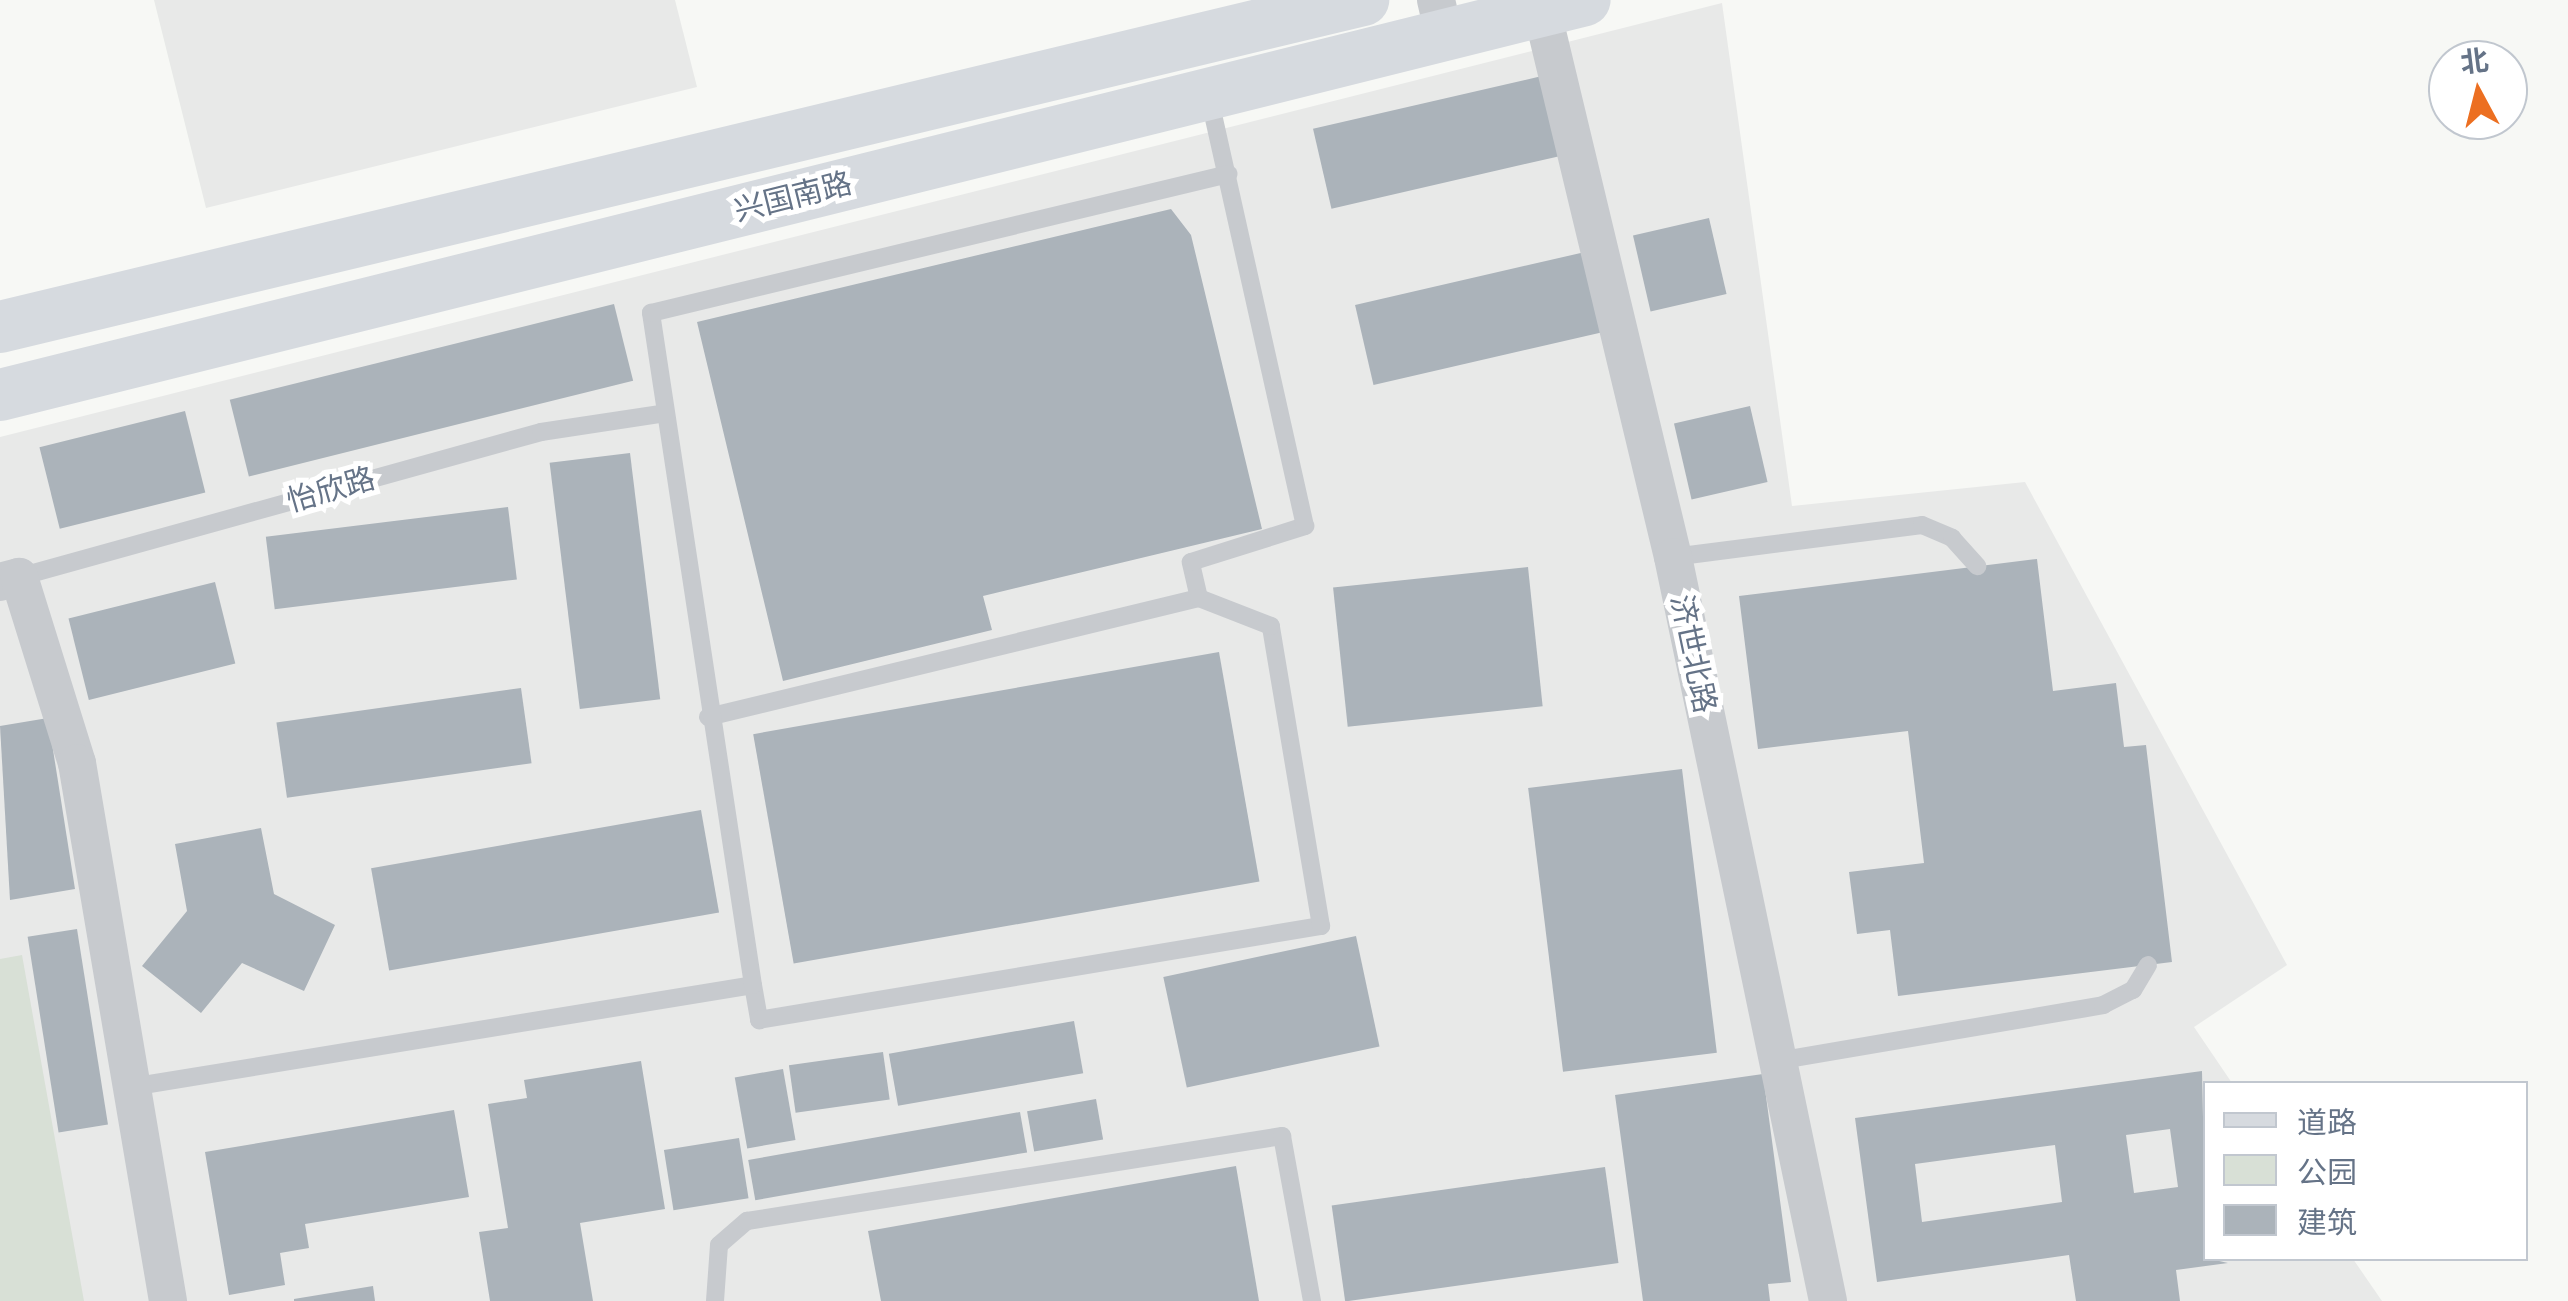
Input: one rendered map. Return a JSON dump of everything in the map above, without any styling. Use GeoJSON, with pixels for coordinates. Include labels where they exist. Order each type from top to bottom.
{"type":"FeatureCollection","features":[{"type":"Feature","properties":{"kind":"main road","name":"兴国南路"},"geometry":{"type":"LineString","coordinates":[[0,326],[1363,0]]}},
{"type":"Feature","properties":{"kind":"main road","name":"兴国南路"},"geometry":{"type":"LineString","coordinates":[[0,395],[1209,94],[1440,18],[1564,5]]}},
{"type":"Feature","properties":{"kind":"street","name":"济世北路"},"geometry":{"type":"LineString","coordinates":[[1564,5],[1673,556],[1828,1301]]}},
{"type":"Feature","properties":{"kind":"street"},"geometry":{"type":"LineString","coordinates":[[10,580],[77,763],[168,1301]]}},
{"type":"Feature","properties":{"kind":"lane"},"geometry":{"type":"LineString","coordinates":[[1200,598],[1191,562],[1294,534],[1307,512],[1209,94]]}},
{"type":"Feature","properties":{"kind":"lane"},"geometry":{"type":"LineString","coordinates":[[708,716],[1200,598],[1271,626],[1321,926],[759,1020],[708,716],[651,313],[1228,174]]}},
{"type":"Feature","properties":{"kind":"lane","name":"怡欣路"},"geometry":{"type":"LineString","coordinates":[[10,580],[541,432],[666,412]]}},
{"type":"Feature","properties":{"kind":"lane"},"geometry":{"type":"LineString","coordinates":[[1673,556],[1922,525],[1952,538],[1978,566]]}},
{"type":"Feature","properties":{"kind":"lane"},"geometry":{"type":"LineString","coordinates":[[1777,1061],[2102,1005],[2133,990],[2148,965]]}},
{"type":"Feature","properties":{"kind":"lane"},"geometry":{"type":"LineString","coordinates":[[131,1087],[752,984]]}},
{"type":"Feature","properties":{"kind":"lane"},"geometry":{"type":"LineString","coordinates":[[715,1301],[719,1245],[748,1221],[1282,1136],[1312,1301]]}},
{"type":"Feature","properties":{"kind":"shaded area"},"geometry":{"type":"Polygon","coordinates":[[[154,0],[675,0],[697,87],[206,208],[154,0]]]}},
{"type":"Feature","properties":{"kind":"shaded area"},"geometry":{"type":"Polygon","coordinates":[[[1722,3],[1792,506],[2025,482],[2287,965],[2194,1027],[2231,1081],[2203,1081],[2203,1261],[2354,1261],[2382,1301],[0,1301],[0,437],[1722,3]]]}},
{"type":"Feature","properties":{"kind":"green space"},"geometry":{"type":"Polygon","coordinates":[[[22,955],[84,1301],[0,1301],[0,959],[22,955]]]}},
{"type":"Feature","properties":{"kind":"building"},"geometry":{"type":"Polygon","coordinates":[[[1542,76],[1560,156],[1331,209],[1313,129],[1542,76]]]}},
{"type":"Feature","properties":{"kind":"building"},"geometry":{"type":"Polygon","coordinates":[[[1171,209],[1191,235],[1262,529],[983,596],[992,630],[783,681],[697,322],[1171,209]]]}},
{"type":"Feature","properties":{"kind":"building"},"geometry":{"type":"Polygon","coordinates":[[[1709,218],[1727,294],[1651,312],[1633,236],[1709,218]]]}},
{"type":"Feature","properties":{"kind":"building"},"geometry":{"type":"Polygon","coordinates":[[[1585,252],[1603,332],[1373,385],[1355,305],[1585,252]]]}},
{"type":"Feature","properties":{"kind":"building"},"geometry":{"type":"Polygon","coordinates":[[[614,304],[633,381],[249,476],[230,400],[614,304]]]}},
{"type":"Feature","properties":{"kind":"building"},"geometry":{"type":"Polygon","coordinates":[[[1750,406],[1768,482],[1692,500],[1674,424],[1750,406]]]}},
{"type":"Feature","properties":{"kind":"building"},"geometry":{"type":"Polygon","coordinates":[[[185,411],[205,493],[60,529],[39,447],[185,411]]]}},
{"type":"Feature","properties":{"kind":"building"},"geometry":{"type":"Polygon","coordinates":[[[630,453],[660,699],[580,709],[550,463],[630,453]]]}},
{"type":"Feature","properties":{"kind":"building"},"geometry":{"type":"Polygon","coordinates":[[[508,507],[517,579],[275,609],[266,537],[508,507]]]}},
{"type":"Feature","properties":{"kind":"building"},"geometry":{"type":"Polygon","coordinates":[[[2037,559],[2053,691],[2116,683],[2124,747],[2146,745],[2172,962],[1898,996],[1890,930],[1857,934],[1849,872],[1924,863],[1908,731],[1758,749],[1739,596],[2037,559]]]}},
{"type":"Feature","properties":{"kind":"building"},"geometry":{"type":"Polygon","coordinates":[[[1528,567],[1543,706],[1348,727],[1333,587],[1528,567]]]}},
{"type":"Feature","properties":{"kind":"building"},"geometry":{"type":"Polygon","coordinates":[[[215,582],[235,664],[89,700],[68,619],[215,582]]]}},
{"type":"Feature","properties":{"kind":"building"},"geometry":{"type":"Polygon","coordinates":[[[1219,652],[1259,881],[794,964],[753,734],[1219,652]]]}},
{"type":"Feature","properties":{"kind":"building"},"geometry":{"type":"Polygon","coordinates":[[[521,688],[532,763],[287,798],[276,722],[521,688]]]}},
{"type":"Feature","properties":{"kind":"building"},"geometry":{"type":"Polygon","coordinates":[[[48,718],[75,889],[10,900],[0,726],[48,718]]]}},
{"type":"Feature","properties":{"kind":"building"},"geometry":{"type":"Polygon","coordinates":[[[1682,769],[1717,1053],[1563,1072],[1528,788],[1682,769]]]}},
{"type":"Feature","properties":{"kind":"building"},"geometry":{"type":"Polygon","coordinates":[[[701,810],[719,912],[389,971],[371,868],[701,810]]]}},
{"type":"Feature","properties":{"kind":"building"},"geometry":{"type":"Polygon","coordinates":[[[261,828],[274,894],[335,925],[304,991],[242,963],[201,1013],[142,966],[187,911],[175,844],[261,828]]]}},
{"type":"Feature","properties":{"kind":"building"},"geometry":{"type":"Polygon","coordinates":[[[77,929],[108,1125],[59,1132],[28,937],[77,929]]]}},
{"type":"Feature","properties":{"kind":"building"},"geometry":{"type":"Polygon","coordinates":[[[1356,936],[1379,1047],[1187,1087],[1163,977],[1356,936]]]}},
{"type":"Feature","properties":{"kind":"building"},"geometry":{"type":"Polygon","coordinates":[[[1074,1021],[1083,1073],[898,1106],[889,1054],[1074,1021]]]}},
{"type":"Feature","properties":{"kind":"building"},"geometry":{"type":"Polygon","coordinates":[[[883,1052],[890,1100],[796,1113],[789,1065],[883,1052]]]}},
{"type":"Feature","properties":{"kind":"building"},"geometry":{"type":"Polygon","coordinates":[[[641,1061],[665,1209],[580,1223],[593,1301],[490,1301],[479,1232],[508,1228],[488,1104],[527,1098],[524,1080],[641,1061]]]}},
{"type":"Feature","properties":{"kind":"building"},"geometry":{"type":"Polygon","coordinates":[[[783,1069],[796,1140],[747,1148],[735,1078],[783,1069]]]}},
{"type":"Feature","properties":{"kind":"building"},"geometry":{"type":"Polygon","coordinates":[[[2202,1071],[2203,1261],[2228,1263],[2176,1270],[2180,1301],[2076,1301],[2069,1255],[1877,1282],[1855,1118],[2202,1071]],[[2170,1129],[2126,1135],[2134,1193],[2178,1187],[2170,1129]],[[2055,1145],[1915,1164],[1922,1222],[2062,1202],[2055,1145]]]}},
{"type":"Feature","properties":{"kind":"building"},"geometry":{"type":"Polygon","coordinates":[[[1763,1074],[1791,1282],[1768,1284],[1770,1301],[1643,1301],[1615,1095],[1763,1074]]]}},
{"type":"Feature","properties":{"kind":"building"},"geometry":{"type":"Polygon","coordinates":[[[1096,1099],[1103,1139],[1034,1152],[1027,1111],[1096,1099]]]}},
{"type":"Feature","properties":{"kind":"building"},"geometry":{"type":"Polygon","coordinates":[[[454,1110],[469,1197],[305,1224],[309,1248],[280,1253],[285,1285],[229,1295],[205,1152],[454,1110]]]}},
{"type":"Feature","properties":{"kind":"building"},"geometry":{"type":"Polygon","coordinates":[[[1020,1112],[1027,1152],[755,1200],[748,1160],[1020,1112]]]}},
{"type":"Feature","properties":{"kind":"building"},"geometry":{"type":"Polygon","coordinates":[[[739,1138],[749,1198],[673,1210],[664,1150],[739,1138]]]}},
{"type":"Feature","properties":{"kind":"building"},"geometry":{"type":"Polygon","coordinates":[[[1236,1166],[1259,1301],[881,1301],[868,1231],[1236,1166]]]}},
{"type":"Feature","properties":{"kind":"building"},"geometry":{"type":"Polygon","coordinates":[[[1605,1167],[1618,1263],[1345,1301],[1332,1205],[1605,1167]]]}},
{"type":"Feature","properties":{"kind":"building"},"geometry":{"type":"Polygon","coordinates":[[[373,1286],[375,1301],[294,1301],[294,1299],[373,1286]]]}}]}
